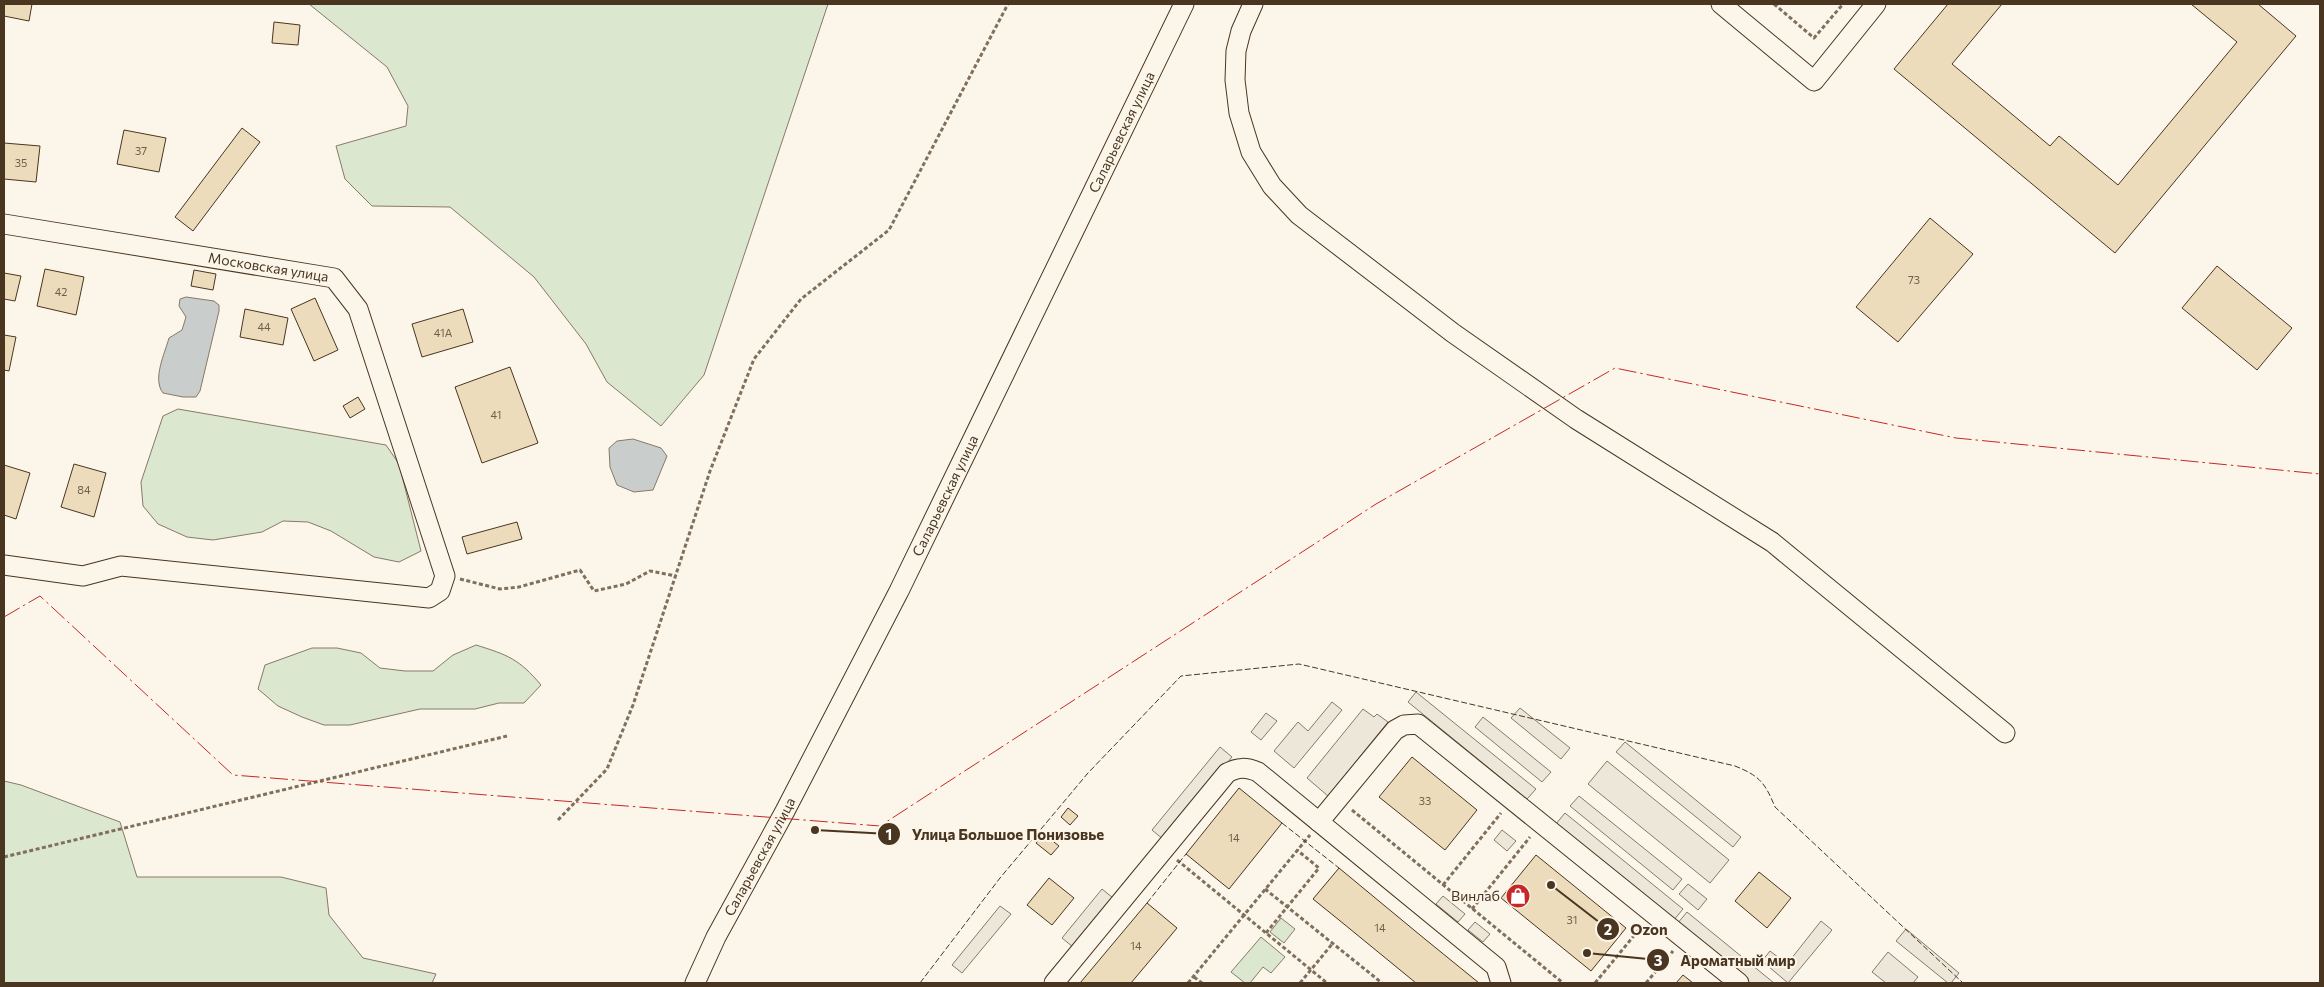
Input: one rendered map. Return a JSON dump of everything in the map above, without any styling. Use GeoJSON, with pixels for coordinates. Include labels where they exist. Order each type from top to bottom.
{"type":"FeatureCollection","features":[{"type":"Feature","properties":{"kind":"street","name":"Саларьевская улица"},"geometry":{"type":"LineString","coordinates":[[694,983],[716,937],[784,813],[899,591],[1184,4]]}},
{"type":"Feature","properties":{"kind":"street"},"geometry":{"type":"LineString","coordinates":[[1253,4],[1241,32],[1236,51],[1235,80],[1239,113],[1251,152],[1272,186],[1300,215],[1453,333],[1576,419],[1772,542],[2006,732]]}},
{"type":"Feature","properties":{"kind":"street"},"geometry":{"type":"LineString","coordinates":[[1721,4],[1814,81],[1876,4]]}},
{"type":"Feature","properties":{"kind":"street","name":"Московская улица"},"geometry":{"type":"LineString","coordinates":[[4,224],[334,278],[358,309],[445,576]]}},
{"type":"Feature","properties":{"kind":"street"},"geometry":{"type":"LineString","coordinates":[[4,565],[83,576],[121,566],[429,598],[440,591],[445,576]]}},
{"type":"Feature","properties":{"kind":"street"},"geometry":{"type":"LineString","coordinates":[[1320,822],[1395,730],[1404,725],[1418,724],[1739,983]]}},
{"type":"Feature","properties":{"kind":"street"},"geometry":{"type":"LineString","coordinates":[[1054,983],[1227,773],[1235,768],[1248,768],[1258,772],[1320,822],[1496,967],[1501,983]]}},
{"type":"Feature","properties":{"kind":"path"},"geometry":{"type":"LineString","coordinates":[[558,820],[607,769],[634,705],[710,471],[754,359],[801,298],[889,230],[1008,4]]}},
{"type":"Feature","properties":{"kind":"path"},"geometry":{"type":"LineString","coordinates":[[1774,4],[1814,38],[1843,4]]}},
{"type":"Feature","properties":{"kind":"path"},"geometry":{"type":"LineString","coordinates":[[445,576],[500,588],[519,587],[580,570],[586,583],[594,591],[626,584],[650,571],[676,576]]}},
{"type":"Feature","properties":{"kind":"path"},"geometry":{"type":"LineString","coordinates":[[4,856],[507,736]]}},
{"type":"Feature","properties":{"kind":"path"},"geometry":{"type":"LineString","coordinates":[[1352,810],[1563,983]]}},
{"type":"Feature","properties":{"kind":"path"},"geometry":{"type":"LineString","coordinates":[[1443,884],[1502,812]]}},
{"type":"Feature","properties":{"kind":"path"},"geometry":{"type":"LineString","coordinates":[[1472,909],[1532,836]]}},
{"type":"Feature","properties":{"kind":"path"},"geometry":{"type":"LineString","coordinates":[[1188,983],[1304,841]]}},
{"type":"Feature","properties":{"kind":"path"},"geometry":{"type":"LineString","coordinates":[[1266,933],[1319,868],[1297,850]]}},
{"type":"Feature","properties":{"kind":"path"},"geometry":{"type":"LineString","coordinates":[[1179,862],[1327,983]]}},
{"type":"Feature","properties":{"kind":"path"},"geometry":{"type":"LineString","coordinates":[[1265,889],[1382,983]]}},
{"type":"Feature","properties":{"kind":"path"},"geometry":{"type":"LineString","coordinates":[[1596,983],[1642,926]]}},
{"type":"Feature","properties":{"kind":"path"},"geometry":{"type":"LineString","coordinates":[[1300,983],[1333,943]]}},
{"type":"Feature","properties":{"kind":"path"},"geometry":{"type":"LineString","coordinates":[[1646,983],[1673,950]]}},
{"type":"Feature","properties":{"kind":"path"},"geometry":{"type":"LineString","coordinates":[[1194,977],[1202,983]]}},
{"type":"Feature","properties":{"kind":"green space"},"geometry":{"type":"Polygon","coordinates":[[[309,4],[828,4],[704,375],[661,426],[607,382],[586,344],[534,277],[450,207],[372,206],[345,179],[336,146],[406,126],[408,106],[387,67],[309,4]]]}},
{"type":"Feature","properties":{"kind":"green space"},"geometry":{"type":"Polygon","coordinates":[[[178,409],[386,445],[399,464],[421,551],[399,562],[374,557],[331,531],[308,522],[283,521],[262,532],[213,540],[187,537],[158,524],[143,506],[141,482],[163,416],[178,409]]]}},
{"type":"Feature","properties":{"kind":"green space"},"geometry":{"type":"Polygon","coordinates":[[[476,645],[512,659],[526,669],[541,685],[524,703],[499,703],[475,709],[420,709],[350,725],[324,725],[302,717],[278,706],[258,689],[265,665],[312,648],[337,648],[361,653],[380,668],[405,671],[433,671],[453,655],[476,645]]]}},
{"type":"Feature","properties":{"kind":"green space"},"geometry":{"type":"Polygon","coordinates":[[[4,781],[21,785],[120,822],[137,877],[281,877],[326,888],[329,915],[363,958],[436,974],[432,983],[4,983],[4,781]]]}},
{"type":"Feature","properties":{"kind":"green space"},"geometry":{"type":"Polygon","coordinates":[[[1281,918],[1295,929],[1284,943],[1270,932],[1281,918]]]}},
{"type":"Feature","properties":{"kind":"green space"},"geometry":{"type":"Polygon","coordinates":[[[1261,937],[1285,957],[1271,973],[1263,967],[1250,983],[1245,983],[1231,972],[1261,937]]]}},
{"type":"Feature","properties":{"kind":"shaded area"},"geometry":{"type":"Polygon","coordinates":[[[186,297],[214,301],[219,305],[200,391],[196,397],[183,397],[163,393],[159,381],[160,366],[169,338],[182,330],[186,317],[179,306],[180,299],[186,297]]]}},
{"type":"Feature","properties":{"kind":"shaded area"},"geometry":{"type":"Polygon","coordinates":[[[633,439],[661,448],[667,456],[653,490],[634,492],[617,485],[610,467],[609,448],[617,441],[633,439]]]}},
{"type":"Feature","properties":{"kind":"shaded area"},"geometry":{"type":"Polygon","coordinates":[[[1416,692],[1536,789],[1527,799],[1408,702],[1416,692]]]}},
{"type":"Feature","properties":{"kind":"shaded area"},"geometry":{"type":"Polygon","coordinates":[[[1332,702],[1342,710],[1294,768],[1274,751],[1298,722],[1308,731],[1332,702]]]}},
{"type":"Feature","properties":{"kind":"shaded area"},"geometry":{"type":"Polygon","coordinates":[[[1520,708],[1570,748],[1561,759],[1511,718],[1520,708]]]}},
{"type":"Feature","properties":{"kind":"shaded area"},"geometry":{"type":"Polygon","coordinates":[[[1363,709],[1374,717],[1377,714],[1388,722],[1328,796],[1307,778],[1363,709]]]}},
{"type":"Feature","properties":{"kind":"shaded area"},"geometry":{"type":"Polygon","coordinates":[[[1266,713],[1277,721],[1261,740],[1251,732],[1266,713]]]}},
{"type":"Feature","properties":{"kind":"shaded area"},"geometry":{"type":"Polygon","coordinates":[[[1483,717],[1551,772],[1542,782],[1475,727],[1483,717]]]}},
{"type":"Feature","properties":{"kind":"shaded area"},"geometry":{"type":"Polygon","coordinates":[[[1625,742],[1741,837],[1733,847],[1616,752],[1625,742]]]}},
{"type":"Feature","properties":{"kind":"shaded area"},"geometry":{"type":"Polygon","coordinates":[[[1220,747],[1232,757],[1164,840],[1152,830],[1220,747]]]}},
{"type":"Feature","properties":{"kind":"shaded area"},"geometry":{"type":"Polygon","coordinates":[[[1607,761],[1729,860],[1710,883],[1588,784],[1607,761]]]}},
{"type":"Feature","properties":{"kind":"shaded area"},"geometry":{"type":"Polygon","coordinates":[[[1579,796],[1682,879],[1673,890],[1570,806],[1579,796]]]}},
{"type":"Feature","properties":{"kind":"shaded area"},"geometry":{"type":"Polygon","coordinates":[[[1565,813],[1683,909],[1673,921],[1555,825],[1565,813]]]}},
{"type":"Feature","properties":{"kind":"shaded area"},"geometry":{"type":"Polygon","coordinates":[[[1502,830],[1516,841],[1507,851],[1494,840],[1502,830]]]}},
{"type":"Feature","properties":{"kind":"shaded area"},"geometry":{"type":"Polygon","coordinates":[[[1688,884],[1707,899],[1698,910],[1679,894],[1688,884]]]}},
{"type":"Feature","properties":{"kind":"shaded area"},"geometry":{"type":"Polygon","coordinates":[[[1102,889],[1113,898],[1073,947],[1062,938],[1102,889]]]}},
{"type":"Feature","properties":{"kind":"shaded area"},"geometry":{"type":"Polygon","coordinates":[[[1443,896],[1465,914],[1458,922],[1436,904],[1443,896]]]}},
{"type":"Feature","properties":{"kind":"shaded area"},"geometry":{"type":"Polygon","coordinates":[[[1000,906],[1011,914],[962,973],[952,965],[1000,906]]]}},
{"type":"Feature","properties":{"kind":"shaded area"},"geometry":{"type":"Polygon","coordinates":[[[1687,912],[1774,983],[1750,983],[1677,924],[1687,912]]]}},
{"type":"Feature","properties":{"kind":"shaded area"},"geometry":{"type":"Polygon","coordinates":[[[1821,921],[1832,930],[1788,983],[1762,961],[1770,951],[1787,964],[1821,921]]]}},
{"type":"Feature","properties":{"kind":"shaded area"},"geometry":{"type":"Polygon","coordinates":[[[1475,922],[1490,934],[1483,942],[1468,930],[1475,922]]]}},
{"type":"Feature","properties":{"kind":"shaded area"},"geometry":{"type":"Polygon","coordinates":[[[1906,929],[1959,973],[1951,983],[1948,983],[1896,941],[1906,929]]]}},
{"type":"Feature","properties":{"kind":"shaded area"},"geometry":{"type":"Polygon","coordinates":[[[1888,952],[1918,977],[1913,983],[1886,983],[1872,972],[1888,952]]]}},
{"type":"Feature","properties":{"kind":"building"},"geometry":{"type":"Polygon","coordinates":[[[4,4],[32,4],[29,21],[4,16],[4,4]]]}},
{"type":"Feature","properties":{"kind":"building"},"geometry":{"type":"Polygon","coordinates":[[[1948,4],[2002,4],[1952,64],[2050,146],[2059,136],[2118,185],[2237,42],[2191,4],[2258,4],[2296,36],[2115,253],[1894,69],[1948,4]]]}},
{"type":"Feature","properties":{"kind":"building"},"geometry":{"type":"Polygon","coordinates":[[[274,22],[300,25],[298,45],[272,43],[274,22]]]}},
{"type":"Feature","properties":{"kind":"building"},"geometry":{"type":"Polygon","coordinates":[[[242,128],[260,142],[193,231],[175,217],[242,128]]]}},
{"type":"Feature","properties":{"kind":"building"},"geometry":{"type":"Polygon","coordinates":[[[124,130],[166,138],[159,172],[117,164],[124,130]]]}},
{"type":"Feature","properties":{"kind":"building"},"geometry":{"type":"Polygon","coordinates":[[[4,143],[40,146],[36,182],[4,179],[4,143]]]}},
{"type":"Feature","properties":{"kind":"building"},"geometry":{"type":"Polygon","coordinates":[[[1930,218],[1973,254],[1898,342],[1856,307],[1930,218]]]}},
{"type":"Feature","properties":{"kind":"building"},"geometry":{"type":"Polygon","coordinates":[[[2217,266],[2292,328],[2257,370],[2182,308],[2217,266]]]}},
{"type":"Feature","properties":{"kind":"building"},"geometry":{"type":"Polygon","coordinates":[[[45,269],[84,277],[76,315],[37,306],[45,269]]]}},
{"type":"Feature","properties":{"kind":"building"},"geometry":{"type":"Polygon","coordinates":[[[194,270],[216,274],[213,290],[191,286],[194,270]]]}},
{"type":"Feature","properties":{"kind":"building"},"geometry":{"type":"Polygon","coordinates":[[[4,273],[21,276],[15,301],[4,299],[4,273]]]}},
{"type":"Feature","properties":{"kind":"building"},"geometry":{"type":"Polygon","coordinates":[[[315,298],[338,350],[314,361],[291,309],[315,298]]]}},
{"type":"Feature","properties":{"kind":"building"},"geometry":{"type":"Polygon","coordinates":[[[245,309],[288,318],[283,345],[240,337],[245,309]]]}},
{"type":"Feature","properties":{"kind":"building"},"geometry":{"type":"Polygon","coordinates":[[[463,309],[473,342],[422,357],[412,324],[463,309]]]}},
{"type":"Feature","properties":{"kind":"building"},"geometry":{"type":"Polygon","coordinates":[[[4,335],[16,337],[9,371],[4,370],[4,335]]]}},
{"type":"Feature","properties":{"kind":"building"},"geometry":{"type":"Polygon","coordinates":[[[510,367],[538,443],[482,463],[455,387],[510,367]]]}},
{"type":"Feature","properties":{"kind":"building"},"geometry":{"type":"Polygon","coordinates":[[[358,397],[365,409],[350,418],[343,406],[358,397]]]}},
{"type":"Feature","properties":{"kind":"building"},"geometry":{"type":"Polygon","coordinates":[[[74,464],[106,473],[94,517],[61,507],[74,464]]]}},
{"type":"Feature","properties":{"kind":"building"},"geometry":{"type":"Polygon","coordinates":[[[4,465],[30,473],[16,519],[4,515],[4,465]]]}},
{"type":"Feature","properties":{"kind":"building"},"geometry":{"type":"Polygon","coordinates":[[[517,522],[522,539],[467,554],[462,537],[517,522]]]}},
{"type":"Feature","properties":{"kind":"building"},"geometry":{"type":"Polygon","coordinates":[[[1412,757],[1477,810],[1445,850],[1379,797],[1412,757]]]}},
{"type":"Feature","properties":{"kind":"building"},"geometry":{"type":"Polygon","coordinates":[[[1239,788],[1282,823],[1229,889],[1186,854],[1239,788]]]}},
{"type":"Feature","properties":{"kind":"building"},"geometry":{"type":"Polygon","coordinates":[[[1068,808],[1078,816],[1070,825],[1061,817],[1068,808]]]}},
{"type":"Feature","properties":{"kind":"building"},"geometry":{"type":"Polygon","coordinates":[[[1044,834],[1059,846],[1051,855],[1036,843],[1044,834]]]}},
{"type":"Feature","properties":{"kind":"building"},"geometry":{"type":"Polygon","coordinates":[[[1536,855],[1626,928],[1591,971],[1501,898],[1536,855]]]}},
{"type":"Feature","properties":{"kind":"building"},"geometry":{"type":"Polygon","coordinates":[[[1339,868],[1479,983],[1416,983],[1313,899],[1339,868]]]}},
{"type":"Feature","properties":{"kind":"building"},"geometry":{"type":"Polygon","coordinates":[[[1759,872],[1791,898],[1767,928],[1735,901],[1759,872]]]}},
{"type":"Feature","properties":{"kind":"building"},"geometry":{"type":"Polygon","coordinates":[[[1049,878],[1074,898],[1052,925],[1027,905],[1049,878]]]}},
{"type":"Feature","properties":{"kind":"building"},"geometry":{"type":"Polygon","coordinates":[[[1147,903],[1177,928],[1131,983],[1080,983],[1147,903]]]}},
{"type":"Feature","properties":{"kind":"building"},"geometry":{"type":"Polygon","coordinates":[[[1683,975],[1693,983],[1676,983],[1683,975]]]}},
{"type":"Feature","properties":{"kind":"fence"},"geometry":{"type":"LineString","coordinates":[[920,983],[1000,878],[1088,773],[1181,676],[1299,664],[1735,766],[1750,773],[1765,786],[1775,807],[1963,983]]}},
{"type":"Feature","properties":{"kind":"fence"},"geometry":{"type":"LineString","coordinates":[[1282,823],[1339,868]]}},
{"type":"Feature","properties":{"kind":"fence"},"geometry":{"type":"LineString","coordinates":[[1147,903],[1186,854]]}},
{"type":"Feature","properties":{"kind":"power"},"geometry":{"type":"LineString","coordinates":[[4,617],[40,596],[233,775],[880,826],[1376,504],[1615,368],[1956,438],[2320,474]]}},
{"type":"Feature","properties":{"kind":"place","name":"Улица Большое Понизовье"},"geometry":{"type":"Point","coordinates":[815,830]}},
{"type":"Feature","properties":{"kind":"place","name":"Ozon"},"geometry":{"type":"Point","coordinates":[1551,885]}},
{"type":"Feature","properties":{"kind":"place","name":"Винлаб"},"geometry":{"type":"Point","coordinates":[1518,896]}},
{"type":"Feature","properties":{"kind":"place","name":"Ароматный мир"},"geometry":{"type":"Point","coordinates":[1587,953]}}]}
